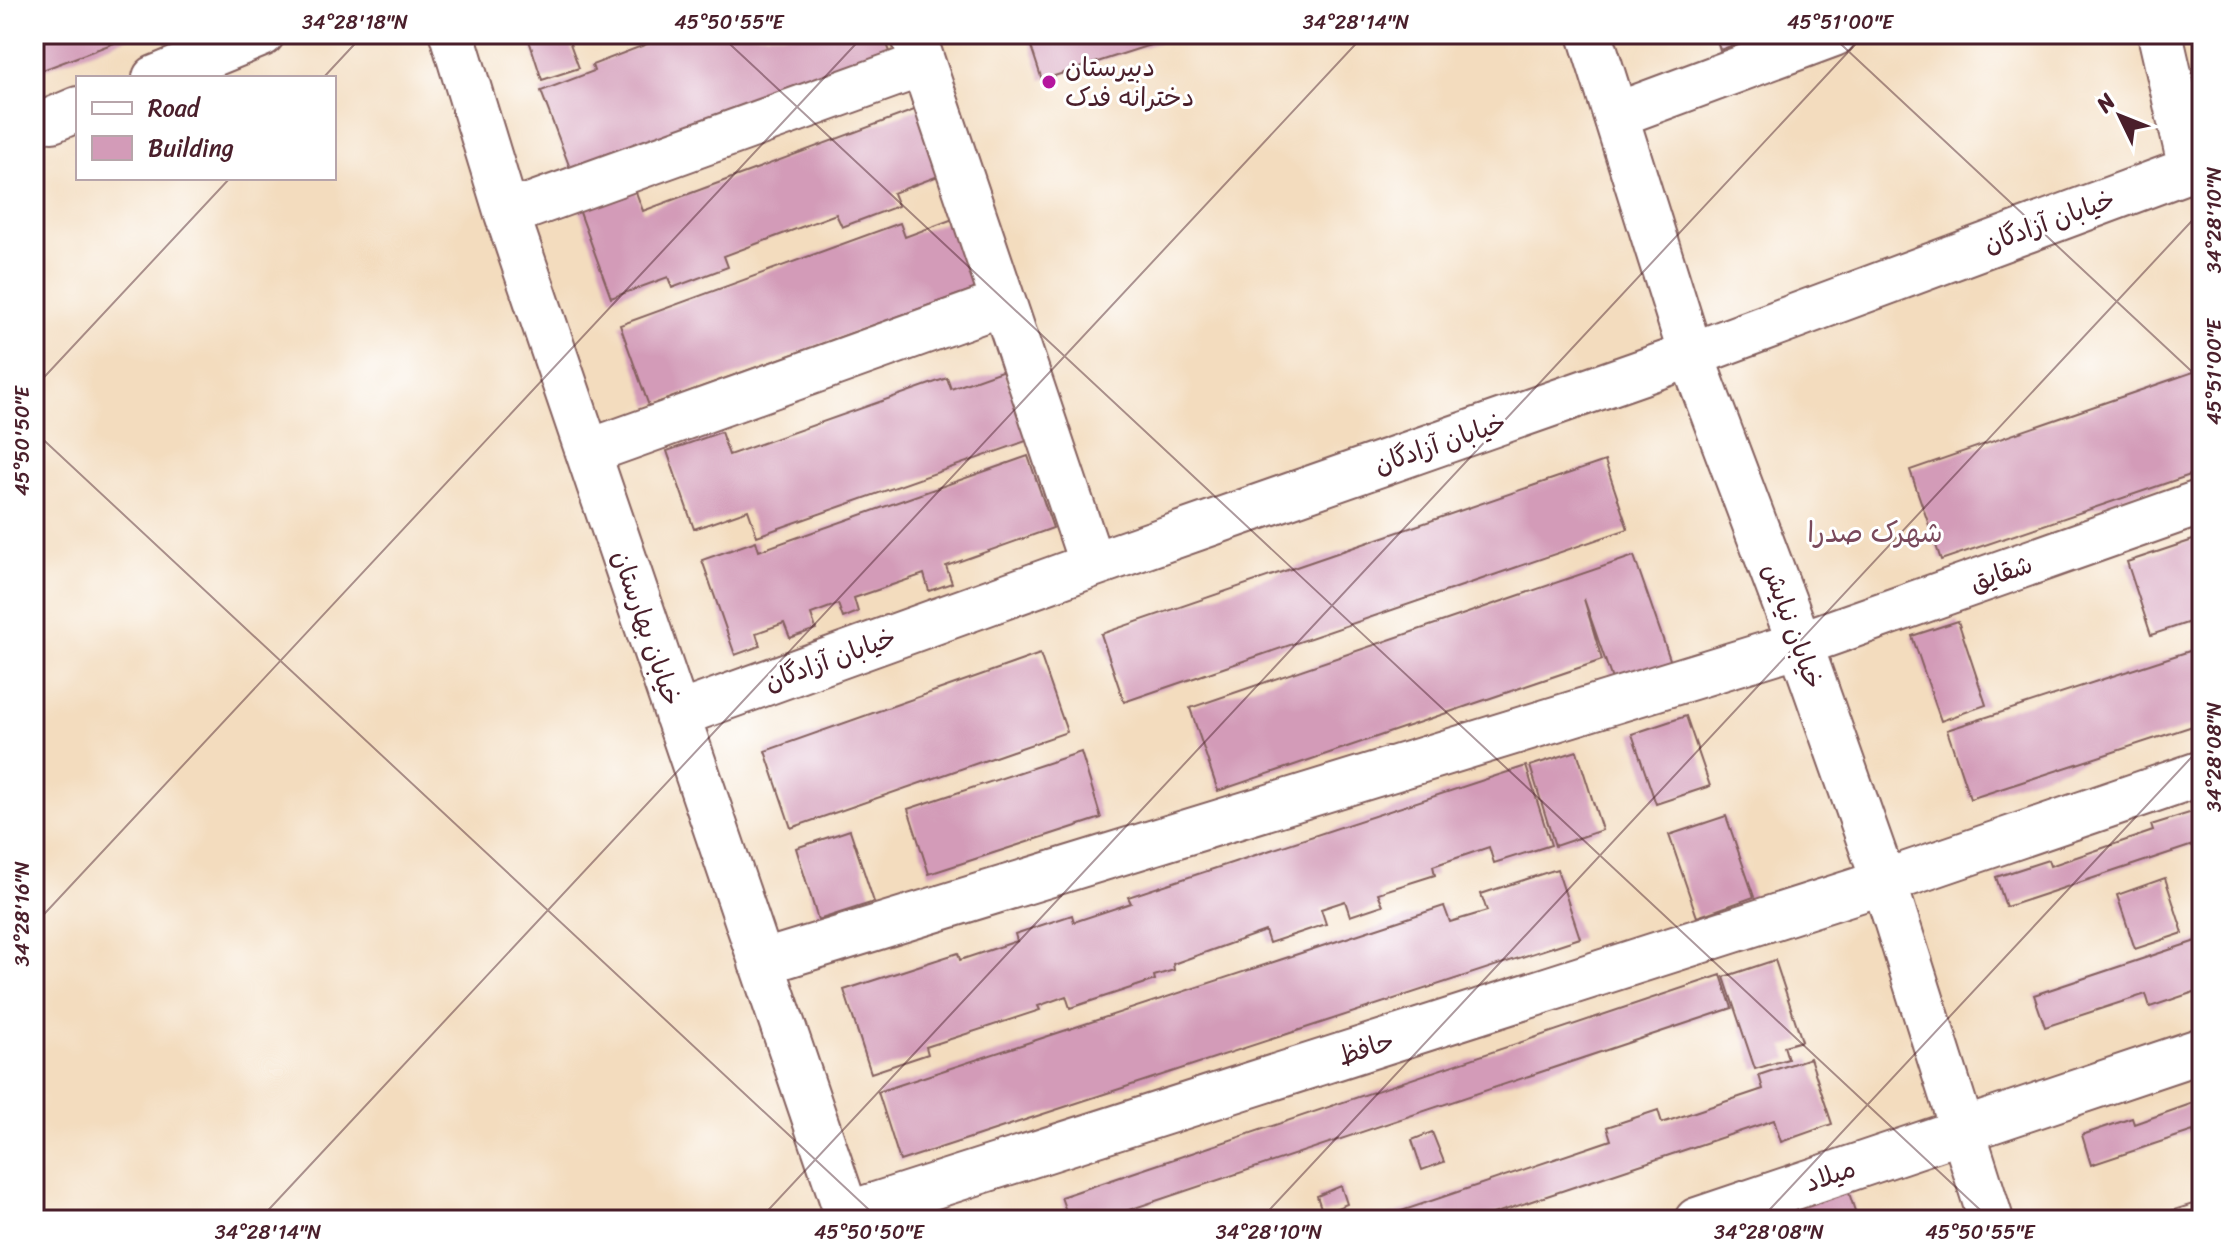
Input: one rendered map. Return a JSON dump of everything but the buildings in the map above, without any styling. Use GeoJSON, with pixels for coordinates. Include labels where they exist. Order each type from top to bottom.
{"type":"FeatureCollection","features":[{"type":"Feature","properties":{"kind":"street"},"geometry":{"type":"LineString","coordinates":[[160,76],[262,34]]}},
{"type":"Feature","properties":{"kind":"street","name":"خیابان بهارستان"},"geometry":{"type":"LineString","coordinates":[[452,34],[507,214],[848,1217]]}},
{"type":"Feature","properties":{"kind":"street","name":"خیابان نیایش"},"geometry":{"type":"LineString","coordinates":[[1590,34],[1691,355],[1800,644],[1884,882],[1991,1220]]}},
{"type":"Feature","properties":{"kind":"street"},"geometry":{"type":"LineString","coordinates":[[1616,115],[1834,34]]}},
{"type":"Feature","properties":{"kind":"street"},"geometry":{"type":"LineString","coordinates":[[2160,34],[2196,167]]}},
{"type":"Feature","properties":{"kind":"street"},"geometry":{"type":"LineString","coordinates":[[507,214],[918,49],[1092,565]]}},
{"type":"Feature","properties":{"kind":"street","name":"خیابان آزادگان"},"geometry":{"type":"LineString","coordinates":[[677,715],[1092,565],[1691,355],[2196,167]]}},
{"type":"Feature","properties":{"kind":"street"},"geometry":{"type":"LineString","coordinates":[[588,452],[1003,303]]}},
{"type":"Feature","properties":{"kind":"street","name":"شقایق"},"geometry":{"type":"LineString","coordinates":[[761,963],[1800,644],[2202,502]]}},
{"type":"Feature","properties":{"kind":"street","name":"حافظ"},"geometry":{"type":"LineString","coordinates":[[848,1217],[1884,882],[2202,773]]}},
{"type":"Feature","properties":{"kind":"street","name":"میلاد"},"geometry":{"type":"LineString","coordinates":[[1697,1220],[2202,1050]]}},
{"type":"Feature","properties":{"kind":"place","name":"دبیرستان دخترانه فدک"},"geometry":{"type":"Point","coordinates":[1049,82]}},
{"type":"Feature","properties":{"kind":"district","name":"شهرک صدرا"},"geometry":{"type":"Point","coordinates":[1875,532]}}]}
